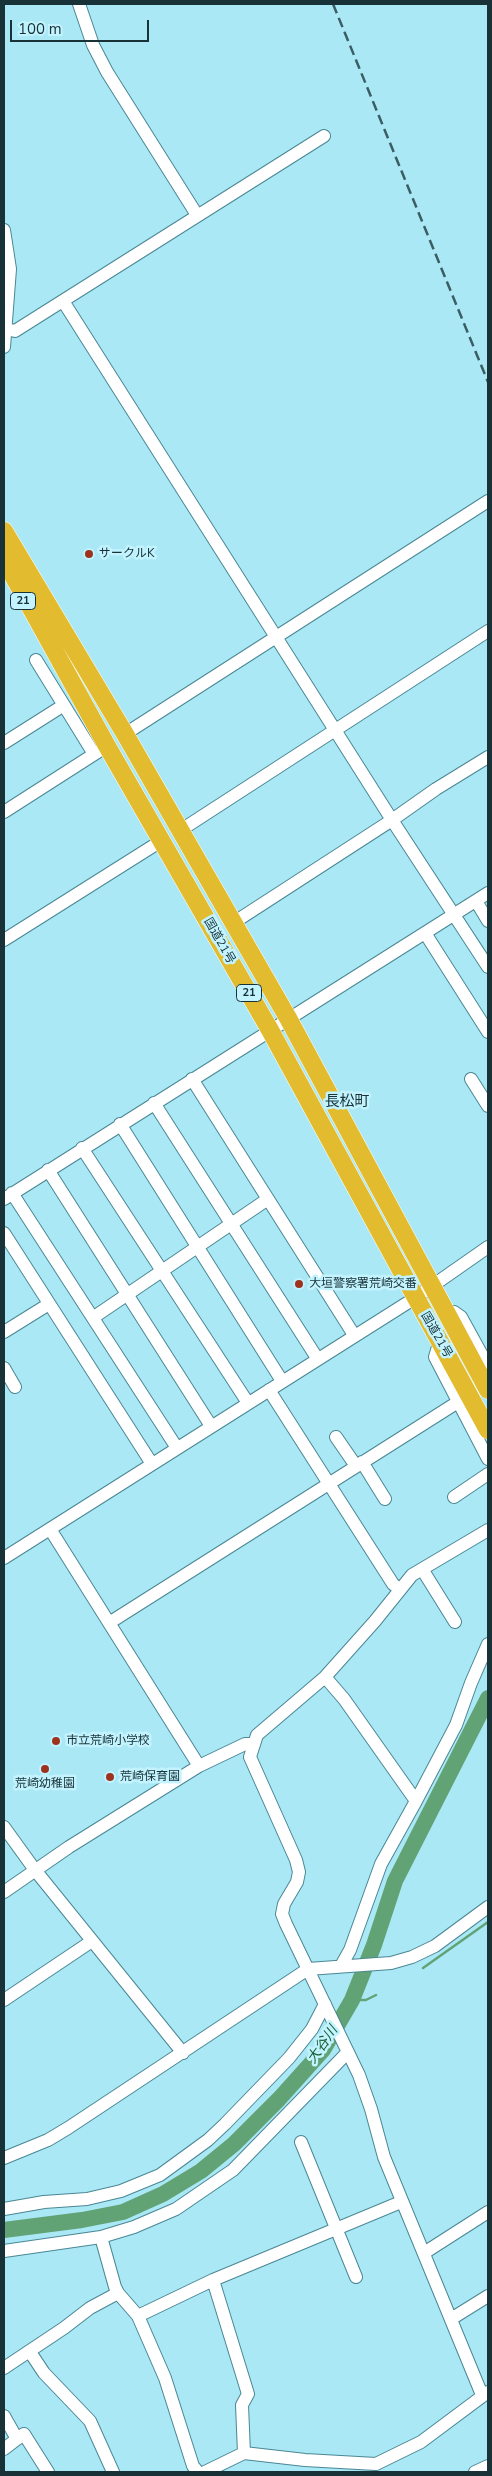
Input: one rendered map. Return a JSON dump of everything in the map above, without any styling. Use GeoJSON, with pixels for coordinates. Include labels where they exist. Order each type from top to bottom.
{"type":"FeatureCollection","features":[{"type":"Feature","properties":{"kind":"highway","name":"国道21号"},"geometry":{"type":"LineString","coordinates":[[4,531],[126,734],[288,1018],[488,1390]]}},
{"type":"Feature","properties":{"kind":"highway","name":"国道21号"},"geometry":{"type":"LineString","coordinates":[[4,559],[46,631],[101,750],[161,841],[270,1030],[488,1430]]}},
{"type":"Feature","properties":{"kind":"highway","name":"21"},"geometry":{"type":"LineString","coordinates":[[4,568],[25,604],[46,631]]}},
{"type":"Feature","properties":{"kind":"street"},"geometry":{"type":"LineString","coordinates":[[82,5],[93,45],[107,72],[197,215]]}},
{"type":"Feature","properties":{"kind":"street"},"geometry":{"type":"LineString","coordinates":[[5,338],[324,136]]}},
{"type":"Feature","properties":{"kind":"street"},"geometry":{"type":"LineString","coordinates":[[4,230],[10,269],[5,338]]}},
{"type":"Feature","properties":{"kind":"street"},"geometry":{"type":"LineString","coordinates":[[63,301],[392,820],[488,967]]}},
{"type":"Feature","properties":{"kind":"street"},"geometry":{"type":"LineString","coordinates":[[126,734],[488,501]]}},
{"type":"Feature","properties":{"kind":"street"},"geometry":{"type":"LineString","coordinates":[[181,830],[334,729],[488,631]]}},
{"type":"Feature","properties":{"kind":"street"},"geometry":{"type":"LineString","coordinates":[[4,812],[101,750],[64,705],[36,660]]}},
{"type":"Feature","properties":{"kind":"street"},"geometry":{"type":"LineString","coordinates":[[4,743],[64,705]]}},
{"type":"Feature","properties":{"kind":"street"},"geometry":{"type":"LineString","coordinates":[[233,923],[392,820],[436,789],[488,757]]}},
{"type":"Feature","properties":{"kind":"street"},"geometry":{"type":"LineString","coordinates":[[4,940],[161,841]]}},
{"type":"Feature","properties":{"kind":"street"},"geometry":{"type":"LineString","coordinates":[[177,1448],[94,1317],[8,1196],[154,1102],[488,893]]}},
{"type":"Feature","properties":{"kind":"street"},"geometry":{"type":"LineString","coordinates":[[476,901],[488,921]]}},
{"type":"Feature","properties":{"kind":"street"},"geometry":{"type":"LineString","coordinates":[[425,933],[484,1015],[488,1032]]}},
{"type":"Feature","properties":{"kind":"street"},"geometry":{"type":"LineString","coordinates":[[192,1079],[354,1335]]}},
{"type":"Feature","properties":{"kind":"street"},"geometry":{"type":"LineString","coordinates":[[471,1079],[488,1106]]}},
{"type":"Feature","properties":{"kind":"street"},"geometry":{"type":"LineString","coordinates":[[154,1102],[318,1358]]}},
{"type":"Feature","properties":{"kind":"street"},"geometry":{"type":"LineString","coordinates":[[120,1124],[282,1381]]}},
{"type":"Feature","properties":{"kind":"street"},"geometry":{"type":"LineString","coordinates":[[82,1148],[248,1403]]}},
{"type":"Feature","properties":{"kind":"street"},"geometry":{"type":"LineString","coordinates":[[48,1170],[211,1426]]}},
{"type":"Feature","properties":{"kind":"street"},"geometry":{"type":"LineString","coordinates":[[94,1317],[268,1199]]}},
{"type":"Feature","properties":{"kind":"street"},"geometry":{"type":"LineString","coordinates":[[4,1233],[152,1464]]}},
{"type":"Feature","properties":{"kind":"street"},"geometry":{"type":"LineString","coordinates":[[4,1558],[415,1298],[488,1247]]}},
{"type":"Feature","properties":{"kind":"street"},"geometry":{"type":"LineString","coordinates":[[4,1332],[49,1304]]}},
{"type":"Feature","properties":{"kind":"street"},"geometry":{"type":"LineString","coordinates":[[447,1313],[454,1312],[461,1317],[488,1366]]}},
{"type":"Feature","properties":{"kind":"street"},"geometry":{"type":"LineString","coordinates":[[440,1340],[434,1357],[488,1459]]}},
{"type":"Feature","properties":{"kind":"street"},"geometry":{"type":"LineString","coordinates":[[4,1368],[15,1387]]}},
{"type":"Feature","properties":{"kind":"street"},"geometry":{"type":"LineString","coordinates":[[269,1390],[393,1584],[399,1589]]}},
{"type":"Feature","properties":{"kind":"street"},"geometry":{"type":"LineString","coordinates":[[109,1623],[458,1402]]}},
{"type":"Feature","properties":{"kind":"street"},"geometry":{"type":"LineString","coordinates":[[336,1437],[359,1464],[385,1500]]}},
{"type":"Feature","properties":{"kind":"street"},"geometry":{"type":"LineString","coordinates":[[454,1497],[488,1474]]}},
{"type":"Feature","properties":{"kind":"street"},"geometry":{"type":"LineString","coordinates":[[50,1529],[199,1766]]}},
{"type":"Feature","properties":{"kind":"street"},"geometry":{"type":"LineString","coordinates":[[206,2472],[244,2453],[382,2467],[451,2421],[485,2393],[401,2202],[384,2158],[371,2108],[346,2049],[282,1914],[284,1904],[297,1882],[298,1866],[250,1757],[257,1735],[325,1677],[376,1621],[399,1589],[412,1575],[488,1530]]}},
{"type":"Feature","properties":{"kind":"street"},"geometry":{"type":"LineString","coordinates":[[422,1569],[455,1622]]}},
{"type":"Feature","properties":{"kind":"street"},"geometry":{"type":"LineString","coordinates":[[346,1966],[381,1864],[452,1733],[485,1664],[488,1644]]}},
{"type":"Feature","properties":{"kind":"street"},"geometry":{"type":"LineString","coordinates":[[325,1677],[344,1699],[416,1801]]}},
{"type":"Feature","properties":{"kind":"street"},"geometry":{"type":"LineString","coordinates":[[4,1892],[35,1870],[199,1766],[245,1744],[253,1744]]}},
{"type":"Feature","properties":{"kind":"street"},"geometry":{"type":"LineString","coordinates":[[4,1828],[35,1870],[183,2053]]}},
{"type":"Feature","properties":{"kind":"street"},"geometry":{"type":"LineString","coordinates":[[4,2158],[48,2140],[68,2128],[308,1970],[386,1963],[412,1957],[435,1946],[488,1908]]}},
{"type":"Feature","properties":{"kind":"street"},"geometry":{"type":"LineString","coordinates":[[4,2000],[92,1941]]}},
{"type":"Feature","properties":{"kind":"street"},"geometry":{"type":"LineString","coordinates":[[4,2209],[44,2202],[87,2199],[121,2191],[160,2175],[208,2140],[225,2124],[289,2058],[312,2029],[326,2006]]}},
{"type":"Feature","properties":{"kind":"street"},"geometry":{"type":"LineString","coordinates":[[4,2251],[101,2237],[134,2227],[176,2209],[232,2170],[346,2049]]}},
{"type":"Feature","properties":{"kind":"street"},"geometry":{"type":"LineString","coordinates":[[301,2142],[356,2277]]}},
{"type":"Feature","properties":{"kind":"street"},"geometry":{"type":"LineString","coordinates":[[138,2316],[213,2280],[338,2230],[401,2202]]}},
{"type":"Feature","properties":{"kind":"street"},"geometry":{"type":"LineString","coordinates":[[424,2253],[488,2212]]}},
{"type":"Feature","properties":{"kind":"street"},"geometry":{"type":"LineString","coordinates":[[101,2237],[118,2293],[138,2316],[165,2378],[194,2466],[198,2472]]}},
{"type":"Feature","properties":{"kind":"street"},"geometry":{"type":"LineString","coordinates":[[213,2280],[248,2394],[242,2405],[244,2453]]}},
{"type":"Feature","properties":{"kind":"street"},"geometry":{"type":"LineString","coordinates":[[4,2368],[30,2352],[90,2308],[118,2293]]}},
{"type":"Feature","properties":{"kind":"street"},"geometry":{"type":"LineString","coordinates":[[451,2319],[488,2296]]}},
{"type":"Feature","properties":{"kind":"street"},"geometry":{"type":"LineString","coordinates":[[30,2352],[44,2373],[90,2421],[113,2472]]}},
{"type":"Feature","properties":{"kind":"street"},"geometry":{"type":"LineString","coordinates":[[4,2416],[17,2439]]}},
{"type":"Feature","properties":{"kind":"street"},"geometry":{"type":"LineString","coordinates":[[4,2449],[24,2434],[48,2472]]}},
{"type":"Feature","properties":{"kind":"street"},"geometry":{"type":"LineString","coordinates":[[305,2460],[311,2472]]}},
{"type":"Feature","properties":{"kind":"street"},"geometry":{"type":"LineString","coordinates":[[475,2472],[488,2466]]}},
{"type":"Feature","properties":{"kind":"waterway","name":"大谷川"},"geometry":{"type":"LineString","coordinates":[[4,2230],[82,2220],[123,2212],[163,2194],[201,2171],[234,2144],[279,2099],[323,2050],[352,2000],[374,1945],[395,1881],[488,1698]]}},
{"type":"Feature","properties":{"kind":"waterway"},"geometry":{"type":"LineString","coordinates":[[423,1968],[488,1922]]}},
{"type":"Feature","properties":{"kind":"waterway"},"geometry":{"type":"LineString","coordinates":[[352,2000],[366,2000],[376,1995]]}},
{"type":"Feature","properties":{"kind":"railway"},"geometry":{"type":"LineString","coordinates":[[333,4],[488,382]]}},
{"type":"Feature","properties":{"kind":"place","name":"サークルK"},"geometry":{"type":"Point","coordinates":[89,554]}},
{"type":"Feature","properties":{"kind":"place","name":"大垣警察署荒崎交番"},"geometry":{"type":"Point","coordinates":[299,1284]}},
{"type":"Feature","properties":{"kind":"place","name":"市立荒崎小学校"},"geometry":{"type":"Point","coordinates":[56,1741]}},
{"type":"Feature","properties":{"kind":"place","name":"荒崎幼稚園"},"geometry":{"type":"Point","coordinates":[45,1769]}},
{"type":"Feature","properties":{"kind":"place","name":"荒崎保育園"},"geometry":{"type":"Point","coordinates":[110,1777]}},
{"type":"Feature","properties":{"kind":"district","name":"長松町"},"geometry":{"type":"Point","coordinates":[347,1102]}}]}
